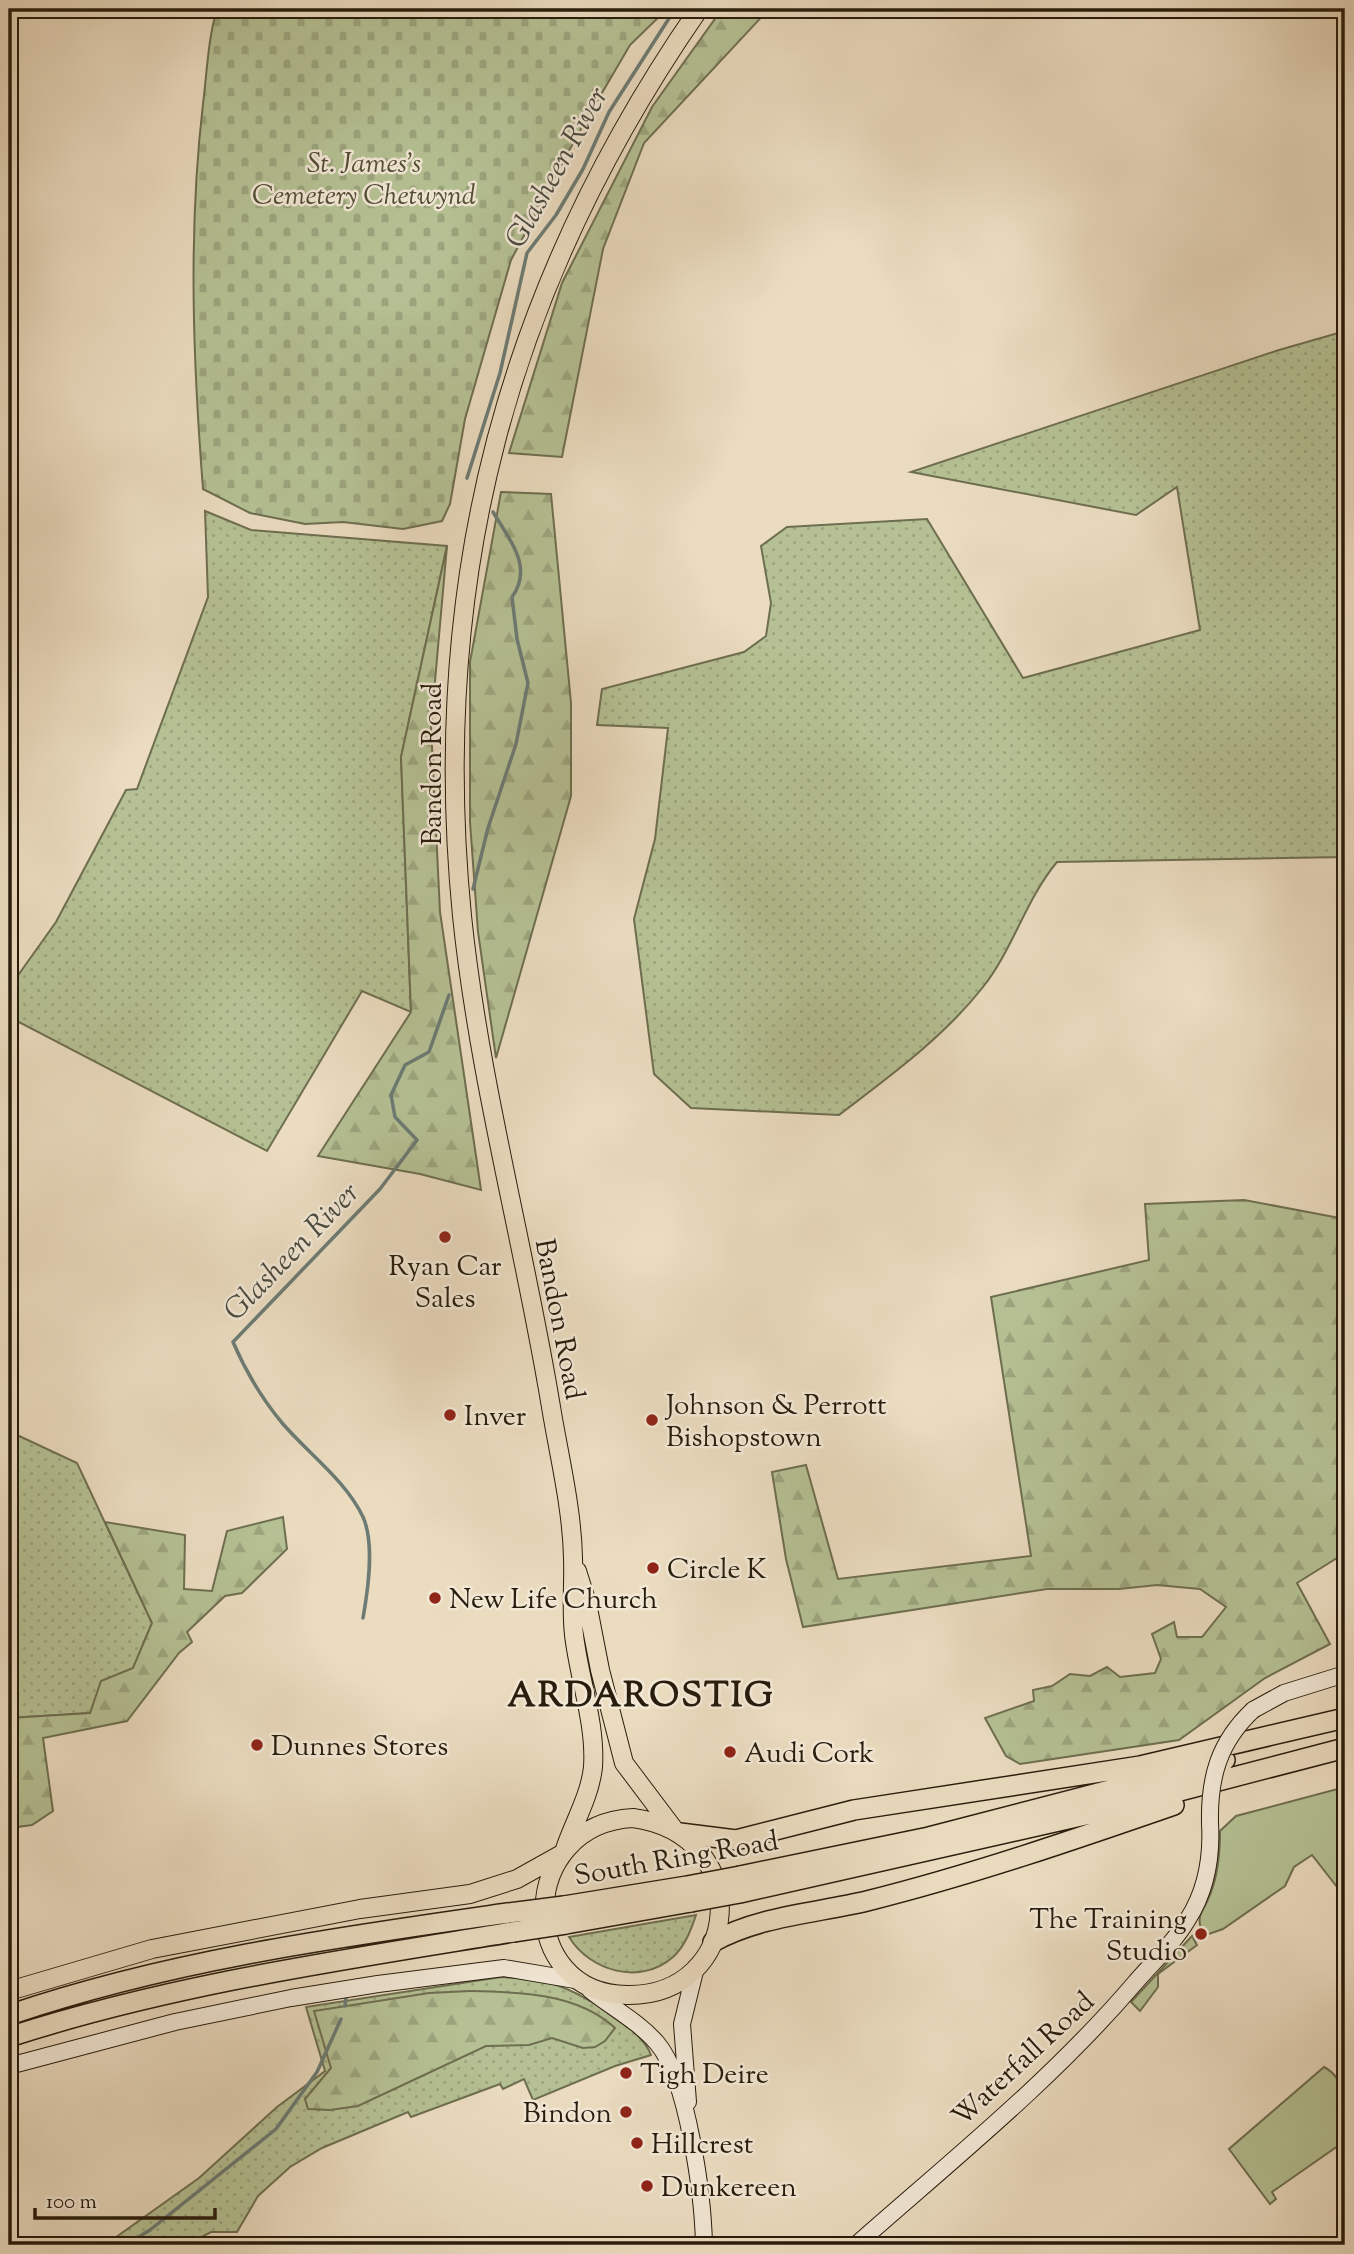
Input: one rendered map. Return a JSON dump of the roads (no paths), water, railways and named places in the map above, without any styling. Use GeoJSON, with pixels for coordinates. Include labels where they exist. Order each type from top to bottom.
{"type":"FeatureCollection","features":[{"type":"Feature","properties":{"kind":"highway"},"geometry":{"type":"LineString","coordinates":[[677,1831],[736,1840],[877,1806],[1140,1766],[1345,1720]]}},
{"type":"Feature","properties":{"kind":"highway","name":"South Ring Road"},"geometry":{"type":"LineString","coordinates":[[740,1884],[1085,1798],[1266,1748],[1345,1720]]}},
{"type":"Feature","properties":{"kind":"highway","name":"South Ring Road"},"geometry":{"type":"LineString","coordinates":[[9,2015],[131,1979],[247,1954],[565,1915],[930,1853],[1295,1763],[1345,1748]]}},
{"type":"Feature","properties":{"kind":"highway"},"geometry":{"type":"LineString","coordinates":[[713,1942],[747,1927],[868,1900],[1054,1847],[1295,1763]]}},
{"type":"Feature","properties":{"kind":"highway","name":"South Ring Road"},"geometry":{"type":"LineString","coordinates":[[9,2037],[124,2003],[240,1976],[510,1923]]}},
{"type":"Feature","properties":{"kind":"main road","name":"Bandon Road"},"geometry":{"type":"LineString","coordinates":[[677,1831],[624,1763],[600,1670],[587,1603],[573,1561],[544,1368],[488,1078],[463,920],[454,769],[459,642],[487,467],[528,333],[561,249],[606,157],[636,104],[699,9]]}},
{"type":"Feature","properties":{"kind":"main road","name":"Bandon Road"},"geometry":{"type":"LineString","coordinates":[[562,1852],[590,1787],[593,1769],[570,1604],[573,1561]]}},
{"type":"Feature","properties":{"kind":"main road","name":"Waterfall Road"},"geometry":{"type":"LineString","coordinates":[[856,2245],[1063,2061],[1188,1920],[1202,1892],[1211,1854],[1211,1789],[1220,1754],[1233,1731],[1253,1710],[1284,1693],[1345,1674]]}},
{"type":"Feature","properties":{"kind":"main road"},"geometry":{"type":"LineString","coordinates":[[9,1991],[152,1949],[360,1909],[470,1894],[517,1879],[562,1852],[589,1830],[617,1819],[654,1821],[677,1831],[704,1855],[718,1884],[720,1912],[713,1942],[696,1967],[683,1979],[651,1993],[624,1995],[504,1968],[291,1998],[175,2022],[9,2066]]}},
{"type":"Feature","properties":{"kind":"main road"},"geometry":{"type":"LineString","coordinates":[[562,1852],[547,1882],[543,1911],[550,1941],[582,1985],[651,2037],[663,2051],[671,2067],[686,2118],[700,2191],[704,2245]]}},
{"type":"Feature","properties":{"kind":"main road"},"geometry":{"type":"LineString","coordinates":[[686,2118],[688,2098],[682,2024],[696,1967]]}},
{"type":"Feature","properties":{"kind":"waterway","name":"Glasheen River"},"geometry":{"type":"LineString","coordinates":[[467,478],[500,373],[527,253],[556,215],[583,169],[609,112],[675,9]]}},
{"type":"Feature","properties":{"kind":"waterway","name":"Glasheen River"},"geometry":{"type":"LineString","coordinates":[[473,889],[488,828],[516,744],[528,683],[517,639],[512,597],[521,575],[520,564],[512,543],[493,512]]}},
{"type":"Feature","properties":{"kind":"waterway","name":"Glasheen River"},"geometry":{"type":"LineString","coordinates":[[363,1618],[370,1553],[363,1517],[337,1480],[268,1405],[233,1342],[380,1189],[417,1140],[395,1117],[391,1095],[405,1065],[429,1052],[449,995]]}},
{"type":"Feature","properties":{"kind":"waterway","name":"Glasheen River"},"geometry":{"type":"LineString","coordinates":[[345,2006],[346,1998]]}},
{"type":"Feature","properties":{"kind":"waterway","name":"Glasheen River"},"geometry":{"type":"LineString","coordinates":[[126,2245],[150,2230],[276,2129],[317,2072],[341,2019]]}},
{"type":"Feature","properties":{"kind":"place","name":"Ryan Car Sales"},"geometry":{"type":"Point","coordinates":[445,1237]}},
{"type":"Feature","properties":{"kind":"place","name":"Inver"},"geometry":{"type":"Point","coordinates":[450,1415]}},
{"type":"Feature","properties":{"kind":"place","name":"Johnson & Perrott Bishopstown"},"geometry":{"type":"Point","coordinates":[652,1420]}},
{"type":"Feature","properties":{"kind":"place","name":"Circle K"},"geometry":{"type":"Point","coordinates":[653,1568]}},
{"type":"Feature","properties":{"kind":"place","name":"New Life Church"},"geometry":{"type":"Point","coordinates":[435,1598]}},
{"type":"Feature","properties":{"kind":"place","name":"Dunnes Stores"},"geometry":{"type":"Point","coordinates":[257,1745]}},
{"type":"Feature","properties":{"kind":"place","name":"Audi Cork"},"geometry":{"type":"Point","coordinates":[730,1752]}},
{"type":"Feature","properties":{"kind":"place","name":"The Training Studio"},"geometry":{"type":"Point","coordinates":[1201,1934]}},
{"type":"Feature","properties":{"kind":"place","name":"Tigh Deire"},"geometry":{"type":"Point","coordinates":[626,2073]}},
{"type":"Feature","properties":{"kind":"place","name":"Bindon"},"geometry":{"type":"Point","coordinates":[626,2112]}},
{"type":"Feature","properties":{"kind":"place","name":"Hillcrest"},"geometry":{"type":"Point","coordinates":[637,2143]}},
{"type":"Feature","properties":{"kind":"place","name":"Dunkereen"},"geometry":{"type":"Point","coordinates":[647,2186]}},
{"type":"Feature","properties":{"kind":"district","name":"ARDAROSTIG"},"geometry":{"type":"Point","coordinates":[641,1694]}},
{"type":"Feature","properties":{"kind":"park label","name":"St. James's Cemetery Chetwynd"},"geometry":{"type":"Point","coordinates":[364,178]}}]}
